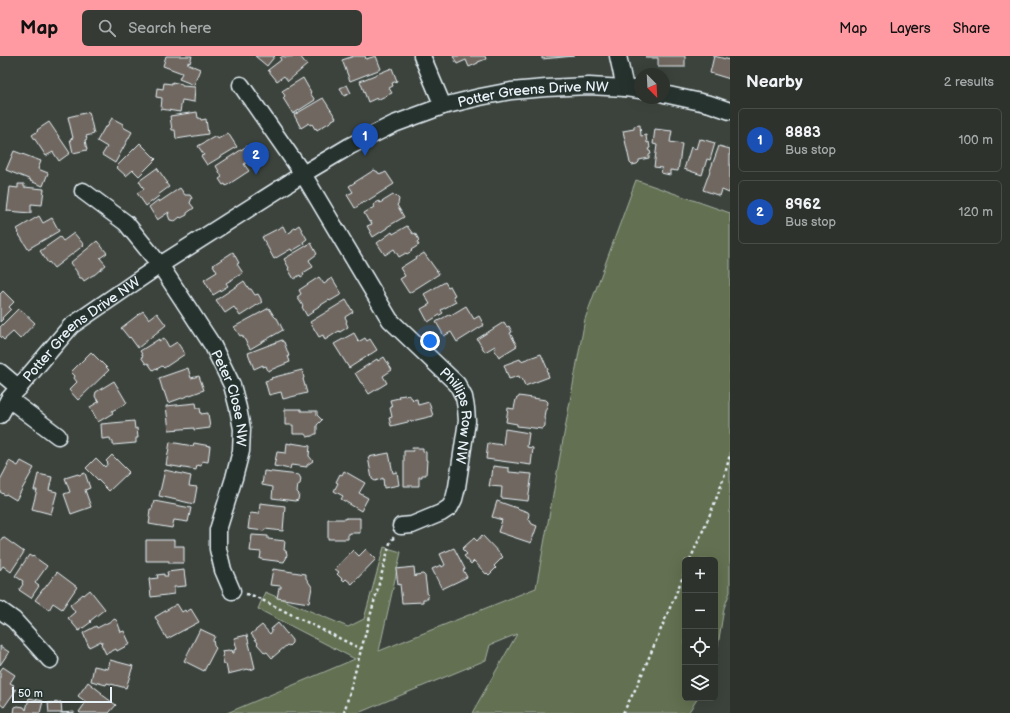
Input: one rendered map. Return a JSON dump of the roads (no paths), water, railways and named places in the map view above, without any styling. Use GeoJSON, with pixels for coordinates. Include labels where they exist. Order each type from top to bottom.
{"type":"FeatureCollection","features":[{"type":"Feature","properties":{"kind":"street","name":"Potter Greens Drive NW"},"geometry":{"type":"LineString","coordinates":[[422,56],[443,106]]}},
{"type":"Feature","properties":{"kind":"street","name":"Potter Greens Drive NW"},"geometry":{"type":"LineString","coordinates":[[0,415],[14,393],[71,326],[160,266],[303,174],[356,142],[394,124],[443,106],[480,96],[511,91],[589,86],[632,89],[618,56]]}},
{"type":"Feature","properties":{"kind":"street"},"geometry":{"type":"LineString","coordinates":[[241,85],[303,174]]}},
{"type":"Feature","properties":{"kind":"street"},"geometry":{"type":"LineString","coordinates":[[670,95],[710,104],[730,111]]}},
{"type":"Feature","properties":{"kind":"street","name":"Phillips Row NW"},"geometry":{"type":"LineString","coordinates":[[303,174],[390,320],[457,384],[464,397],[467,421],[454,499],[450,507],[441,513],[412,525],[401,526]]}},
{"type":"Feature","properties":{"kind":"street"},"geometry":{"type":"LineString","coordinates":[[83,191],[126,224],[160,266]]}},
{"type":"Feature","properties":{"kind":"street","name":"Peter Close NW"},"geometry":{"type":"LineString","coordinates":[[160,266],[213,346],[232,385],[238,408],[242,429],[241,451],[218,530],[218,549],[223,570],[232,591]]}},
{"type":"Feature","properties":{"kind":"street"},"geometry":{"type":"LineString","coordinates":[[0,372],[14,393],[58,436]]}},
{"type":"Feature","properties":{"kind":"street"},"geometry":{"type":"LineString","coordinates":[[0,610],[14,620],[50,660]]}},
{"type":"Feature","properties":{"kind":"place","name":"8883"},"geometry":{"type":"Point","coordinates":[365,156]}},
{"type":"Feature","properties":{"kind":"place","name":"8962"},"geometry":{"type":"Point","coordinates":[256,175]}}]}
